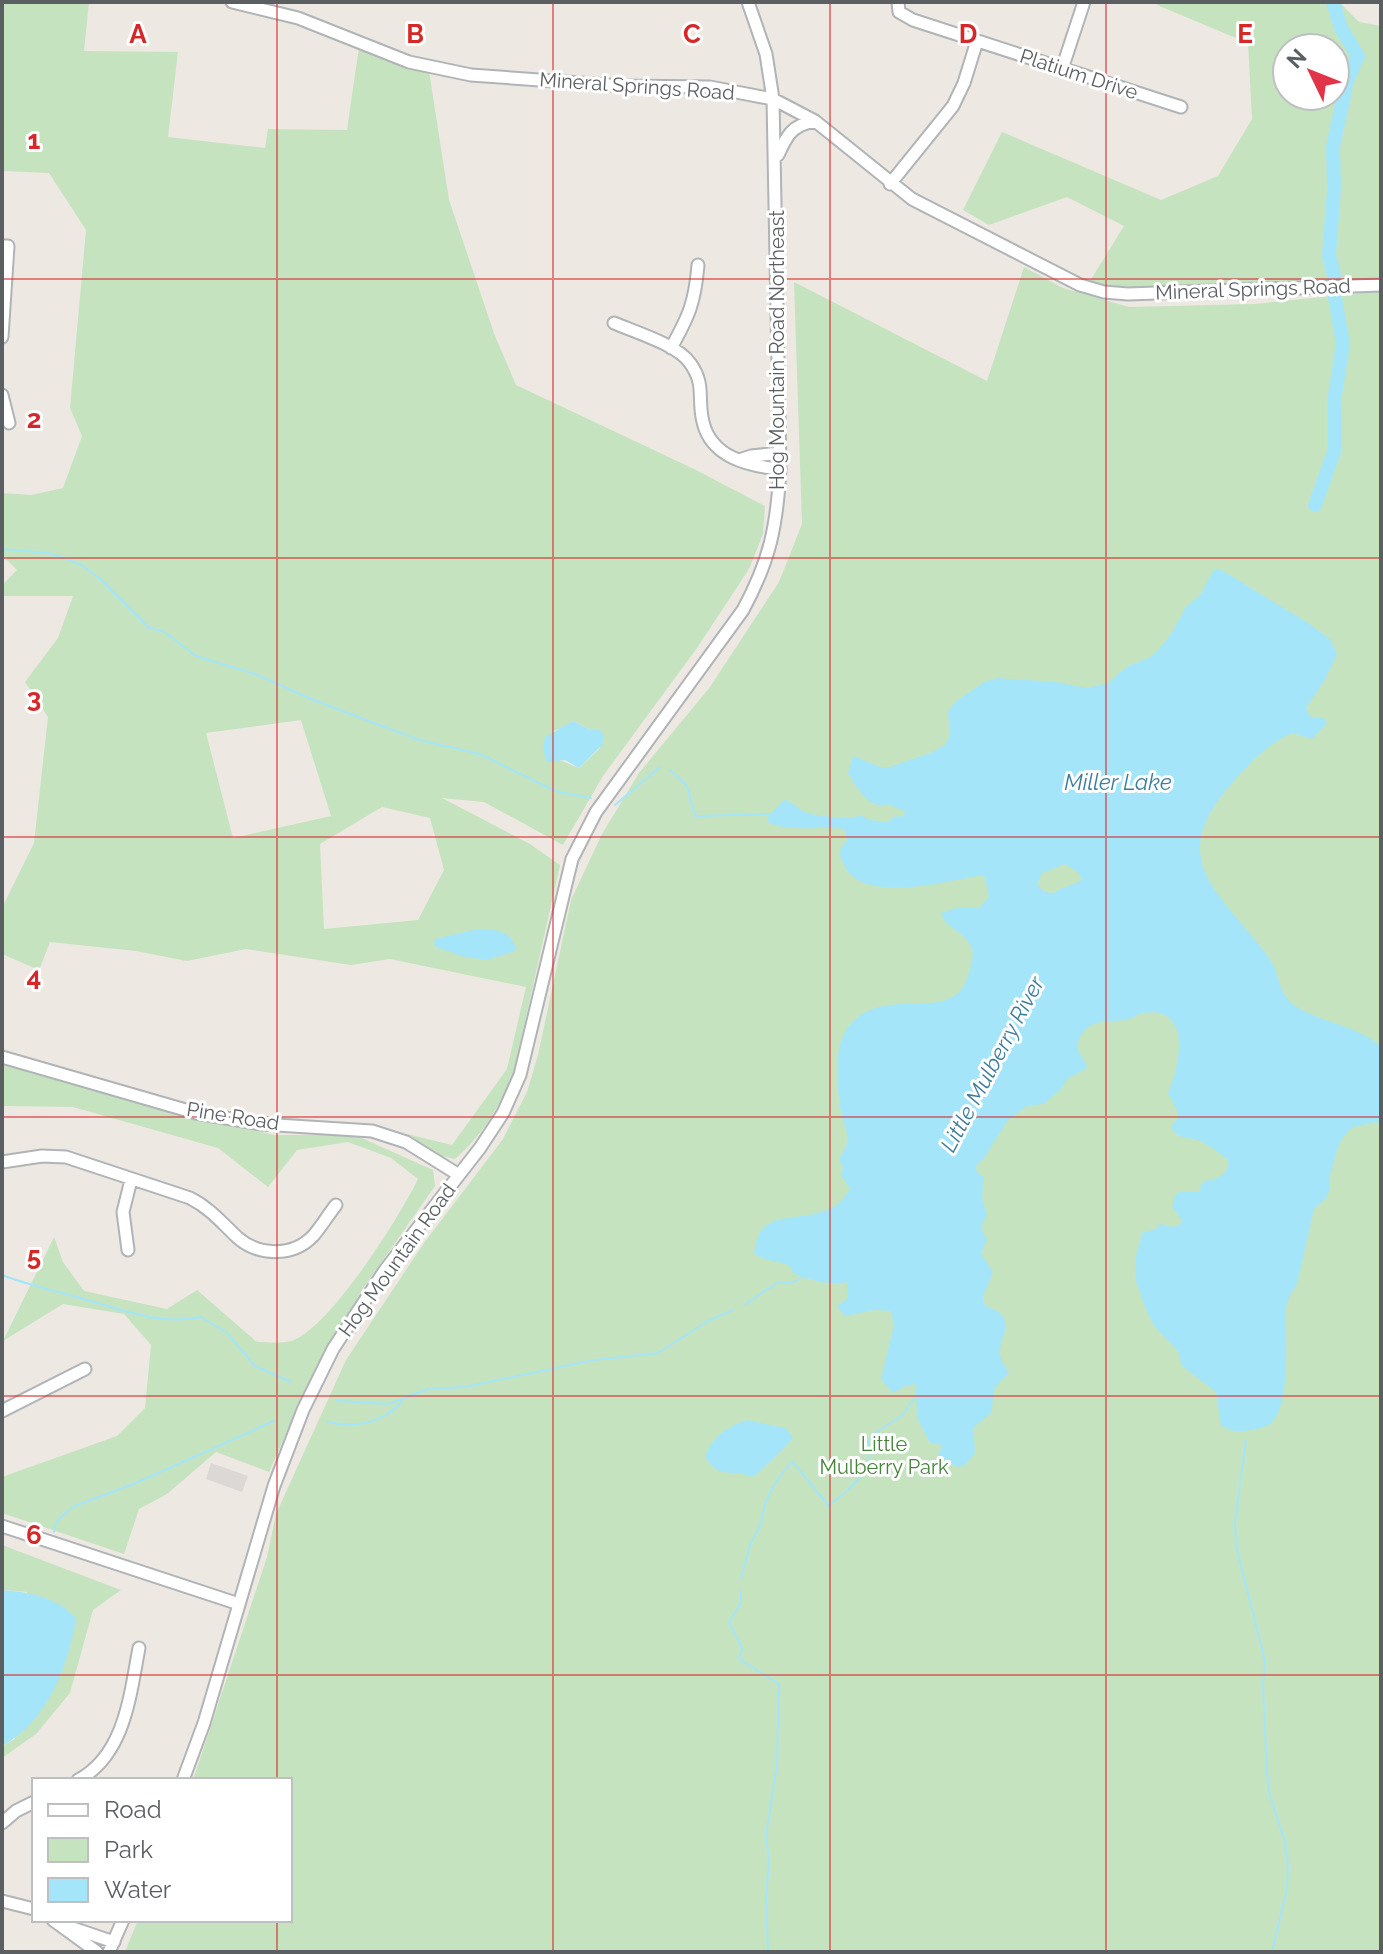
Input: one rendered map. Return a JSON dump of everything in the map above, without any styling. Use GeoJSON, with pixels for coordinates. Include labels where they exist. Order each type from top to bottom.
{"type":"FeatureCollection","features":[{"type":"Feature","properties":{"kind":"street","name":"Mineral Springs Road"},"geometry":{"type":"LineString","coordinates":[[232,2],[298,18],[409,62],[471,75],[622,86],[710,87],[773,99],[815,121],[912,199],[1080,285],[1104,292],[1128,294],[1381,285]]}},
{"type":"Feature","properties":{"kind":"street","name":"Hog Mountain Road Northeast"},"geometry":{"type":"LineString","coordinates":[[609,795],[743,610],[762,574],[777,515],[780,453],[773,99],[766,54],[748,2]]}},
{"type":"Feature","properties":{"kind":"street","name":"Platium Drive"},"geometry":{"type":"LineString","coordinates":[[898,2],[899,12],[906,17],[1181,107]]}},
{"type":"Feature","properties":{"kind":"street"},"geometry":{"type":"LineString","coordinates":[[1062,69],[1084,2]]}},
{"type":"Feature","properties":{"kind":"street"},"geometry":{"type":"LineString","coordinates":[[890,184],[953,106],[977,41]]}},
{"type":"Feature","properties":{"kind":"street"},"geometry":{"type":"LineString","coordinates":[[776,159],[791,129],[815,121]]}},
{"type":"Feature","properties":{"kind":"street"},"geometry":{"type":"LineString","coordinates":[[2,246],[8,246],[2,337]]}},
{"type":"Feature","properties":{"kind":"street"},"geometry":{"type":"LineString","coordinates":[[671,348],[695,298],[698,265]]}},
{"type":"Feature","properties":{"kind":"street"},"geometry":{"type":"LineString","coordinates":[[614,323],[671,348],[688,359],[701,380],[702,421],[710,441],[723,454],[742,459],[750,466],[780,469]]}},
{"type":"Feature","properties":{"kind":"street"},"geometry":{"type":"LineString","coordinates":[[2,395],[9,423]]}},
{"type":"Feature","properties":{"kind":"street"},"geometry":{"type":"LineString","coordinates":[[742,459],[780,453]]}},
{"type":"Feature","properties":{"kind":"street","name":"Hog Mountain Road"},"geometry":{"type":"LineString","coordinates":[[184,1778],[204,1723],[286,1449],[333,1349],[385,1270],[503,1113],[520,1075],[572,859],[609,795]]}},
{"type":"Feature","properties":{"kind":"street","name":"Pine Road"},"geometry":{"type":"LineString","coordinates":[[2,1057],[196,1113],[261,1124],[372,1131],[406,1142],[459,1175]]}},
{"type":"Feature","properties":{"kind":"street"},"geometry":{"type":"LineString","coordinates":[[2,1162],[42,1156],[66,1157],[190,1198],[208,1207],[241,1240],[259,1250],[280,1252],[297,1247],[312,1237],[336,1205]]}},
{"type":"Feature","properties":{"kind":"street"},"geometry":{"type":"LineString","coordinates":[[128,1250],[123,1212],[131,1180]]}},
{"type":"Feature","properties":{"kind":"street"},"geometry":{"type":"LineString","coordinates":[[2,1411],[85,1369]]}},
{"type":"Feature","properties":{"kind":"street"},"geometry":{"type":"LineString","coordinates":[[2,1526],[239,1604]]}},
{"type":"Feature","properties":{"kind":"street"},"geometry":{"type":"LineString","coordinates":[[80,1778],[104,1758],[119,1736],[139,1648]]}},
{"type":"Feature","properties":{"kind":"street"},"geometry":{"type":"LineString","coordinates":[[2,1823],[32,1803]]}},
{"type":"Feature","properties":{"kind":"street"},"geometry":{"type":"LineString","coordinates":[[2,1901],[32,1908]]}},
{"type":"Feature","properties":{"kind":"street"},"geometry":{"type":"LineString","coordinates":[[57,1922],[112,1947],[122,1922]]}},
{"type":"Feature","properties":{"kind":"street"},"geometry":{"type":"LineString","coordinates":[[57,1922],[97,1952]]}},
{"type":"Feature","properties":{"kind":"shaded area"},"geometry":{"type":"Polygon","coordinates":[[[211,1463],[248,1476],[242,1492],[206,1479],[211,1463]]]}},
{"type":"Feature","properties":{"kind":"green space"},"geometry":{"type":"Polygon","coordinates":[[[2,2],[89,2],[84,51],[178,52],[168,137],[265,148],[268,129],[347,130],[359,47],[429,71],[449,200],[495,336],[516,385],[765,506],[763,534],[749,569],[697,648],[603,776],[563,845],[484,802],[442,798],[530,844],[560,865],[513,1075],[489,1120],[455,1159],[442,1156],[407,1134],[452,1145],[507,1069],[526,987],[390,959],[351,965],[246,949],[187,961],[136,951],[50,942],[39,970],[2,954],[2,908],[34,843],[48,717],[25,682],[58,638],[73,596],[5,596],[2,593],[2,585],[17,570],[2,555],[2,493],[31,495],[63,488],[82,436],[70,408],[86,230],[49,173],[2,171],[2,2]],[[301,720],[206,733],[233,838],[331,816],[301,720]],[[573,721],[553,731],[559,760],[579,768],[600,748],[600,730],[591,730],[573,721]],[[382,807],[320,844],[324,929],[418,920],[444,870],[430,818],[382,807]]]}},
{"type":"Feature","properties":{"kind":"green space"},"geometry":{"type":"Polygon","coordinates":[[[1158,2],[1339,2],[1359,22],[1381,26],[1381,279],[1236,287],[1111,287],[1090,281],[1124,226],[1067,197],[989,225],[963,210],[1002,132],[1161,200],[1218,176],[1252,119],[1248,43],[1157,5],[1158,2]]]}},
{"type":"Feature","properties":{"kind":"green space","name":"Little Mulberry Park"},"geometry":{"type":"Polygon","coordinates":[[[1024,267],[1063,288],[1129,307],[1254,304],[1381,291],[1381,1952],[125,1952],[137,1922],[292,1922],[292,1778],[194,1778],[267,1557],[276,1514],[346,1360],[424,1243],[503,1139],[527,1092],[538,1055],[571,900],[602,834],[639,773],[710,687],[779,582],[802,524],[794,282],[987,381],[1024,267]]]}},
{"type":"Feature","properties":{"kind":"green space"},"geometry":{"type":"Polygon","coordinates":[[[2,1064],[179,1115],[275,1135],[355,1135],[433,1170],[435,1186],[364,1287],[317,1365],[269,1472],[216,1452],[167,1494],[139,1509],[124,1554],[2,1513],[2,1477],[117,1436],[145,1408],[151,1345],[124,1314],[63,1304],[3,1341],[54,1237],[63,1262],[84,1291],[167,1309],[197,1290],[257,1342],[285,1342],[309,1330],[345,1292],[380,1243],[418,1179],[391,1158],[348,1142],[297,1150],[268,1187],[218,1148],[73,1107],[2,1106],[2,1064]]]}},
{"type":"Feature","properties":{"kind":"green space"},"geometry":{"type":"Polygon","coordinates":[[[2,1545],[121,1590],[93,1610],[70,1693],[36,1734],[2,1758],[2,1746],[15,1739],[27,1592],[2,1590],[2,1545]]]}},
{"type":"Feature","properties":{"kind":"water","name":"Miller Lake"},"geometry":{"type":"Polygon","coordinates":[[[1214,569],[1220,569],[1308,623],[1330,639],[1337,654],[1326,678],[1306,708],[1311,718],[1323,717],[1327,723],[1312,739],[1293,733],[1284,737],[1245,768],[1212,811],[1202,835],[1201,856],[1207,876],[1218,895],[1269,958],[1289,1000],[1305,1011],[1361,1033],[1381,1047],[1381,1121],[1352,1127],[1340,1142],[1329,1178],[1327,1197],[1314,1209],[1297,1284],[1286,1307],[1285,1382],[1279,1410],[1272,1422],[1264,1427],[1243,1431],[1228,1429],[1221,1425],[1216,1392],[1182,1366],[1178,1351],[1155,1327],[1135,1279],[1136,1256],[1142,1233],[1156,1229],[1160,1224],[1172,1227],[1181,1224],[1182,1220],[1172,1207],[1175,1195],[1200,1192],[1201,1183],[1226,1171],[1228,1159],[1204,1143],[1181,1136],[1171,1127],[1178,1118],[1168,1093],[1179,1054],[1179,1040],[1170,1018],[1159,1013],[1143,1013],[1128,1019],[1099,1022],[1087,1028],[1078,1044],[1087,1068],[1067,1079],[1044,1104],[1027,1106],[1007,1121],[976,1166],[977,1173],[984,1177],[982,1198],[987,1215],[981,1227],[987,1240],[981,1253],[993,1273],[983,1296],[984,1304],[1000,1313],[1005,1322],[1000,1353],[1009,1373],[995,1387],[991,1413],[973,1428],[975,1453],[965,1465],[957,1467],[938,1456],[942,1445],[930,1443],[917,1417],[916,1384],[893,1393],[881,1379],[894,1325],[891,1311],[874,1310],[845,1316],[837,1306],[848,1298],[847,1282],[826,1283],[806,1278],[793,1273],[790,1266],[754,1253],[759,1234],[766,1225],[830,1209],[841,1201],[850,1188],[841,1175],[843,1167],[839,1159],[847,1139],[837,1081],[843,1037],[862,1015],[879,1007],[933,1003],[949,999],[961,990],[970,970],[972,949],[966,938],[947,923],[941,913],[960,907],[980,907],[989,897],[985,877],[908,887],[870,885],[855,878],[843,863],[840,853],[847,841],[845,829],[787,827],[769,823],[767,818],[784,800],[798,809],[822,816],[849,818],[860,815],[870,820],[888,822],[895,816],[903,817],[906,812],[888,804],[875,804],[860,791],[848,773],[853,756],[881,767],[890,767],[933,752],[946,744],[950,735],[948,713],[954,703],[984,682],[997,678],[1055,682],[1087,688],[1108,683],[1128,666],[1149,658],[1159,649],[1186,607],[1201,594],[1214,569]],[[1065,864],[1042,873],[1037,884],[1044,892],[1054,893],[1082,880],[1079,873],[1065,864]]]}},
{"type":"Feature","properties":{"kind":"water"},"geometry":{"type":"Polygon","coordinates":[[[573,721],[591,730],[600,730],[604,737],[602,745],[579,768],[565,760],[547,762],[543,750],[545,737],[573,721]]]}},
{"type":"Feature","properties":{"kind":"water"},"geometry":{"type":"Polygon","coordinates":[[[478,929],[505,934],[513,941],[515,951],[487,960],[461,956],[434,946],[435,939],[478,929]]]}},
{"type":"Feature","properties":{"kind":"water"},"geometry":{"type":"Polygon","coordinates":[[[747,1420],[785,1428],[793,1437],[752,1477],[715,1469],[705,1456],[712,1443],[727,1429],[747,1420]]]}},
{"type":"Feature","properties":{"kind":"water"},"geometry":{"type":"Polygon","coordinates":[[[2,1590],[42,1597],[60,1605],[76,1618],[67,1655],[53,1691],[31,1723],[2,1746],[2,1590]]]}},
{"type":"Feature","properties":{"kind":"waterway","name":"Little Mulberry River"},"geometry":{"type":"LineString","coordinates":[[1333,2],[1341,28],[1358,56],[1347,81],[1333,147],[1334,190],[1329,255],[1334,276]]}},
{"type":"Feature","properties":{"kind":"waterway","name":"Little Mulberry River"},"geometry":{"type":"LineString","coordinates":[[1315,505],[1334,452],[1334,402],[1343,344],[1334,292]]}},
{"type":"Feature","properties":{"kind":"waterway"},"geometry":{"type":"LineString","coordinates":[[2,549],[49,553],[82,565],[149,628],[163,631],[196,656],[255,674],[419,740],[480,754],[555,791],[591,798]]}},
{"type":"Feature","properties":{"kind":"waterway"},"geometry":{"type":"LineString","coordinates":[[615,805],[660,767]]}},
{"type":"Feature","properties":{"kind":"waterway"},"geometry":{"type":"LineString","coordinates":[[670,770],[687,786],[695,816],[771,814]]}},
{"type":"Feature","properties":{"kind":"waterway"},"geometry":{"type":"LineString","coordinates":[[2,1275],[140,1315],[170,1319],[201,1317],[227,1333],[255,1366],[291,1382]]}},
{"type":"Feature","properties":{"kind":"waterway"},"geometry":{"type":"LineString","coordinates":[[744,1305],[777,1283],[795,1282],[801,1277]]}},
{"type":"Feature","properties":{"kind":"waterway"},"geometry":{"type":"LineString","coordinates":[[337,1401],[389,1404],[428,1389],[465,1387],[594,1360],[658,1353],[708,1321],[733,1310]]}},
{"type":"Feature","properties":{"kind":"waterway","name":"Little Mulberry River"},"geometry":{"type":"LineString","coordinates":[[741,1580],[765,1504],[773,1486],[792,1461],[829,1506],[865,1471],[870,1453],[868,1442],[875,1433],[903,1415],[918,1392]]}},
{"type":"Feature","properties":{"kind":"waterway"},"geometry":{"type":"LineString","coordinates":[[327,1422],[358,1424],[377,1420],[402,1402]]}},
{"type":"Feature","properties":{"kind":"waterway"},"geometry":{"type":"LineString","coordinates":[[54,1532],[56,1522],[72,1507],[136,1483],[274,1421]]}},
{"type":"Feature","properties":{"kind":"waterway"},"geometry":{"type":"LineString","coordinates":[[1246,1441],[1235,1521],[1236,1546],[1265,1661],[1263,1685],[1269,1792],[1285,1842],[1288,1865],[1287,1889],[1272,1952]]}},
{"type":"Feature","properties":{"kind":"waterway","name":"Little Mulberry River"},"geometry":{"type":"LineString","coordinates":[[741,1591],[741,1603],[729,1622],[742,1648],[739,1659],[779,1684],[777,1765],[766,1835],[769,1861],[766,1899],[768,1952]]}}]}
